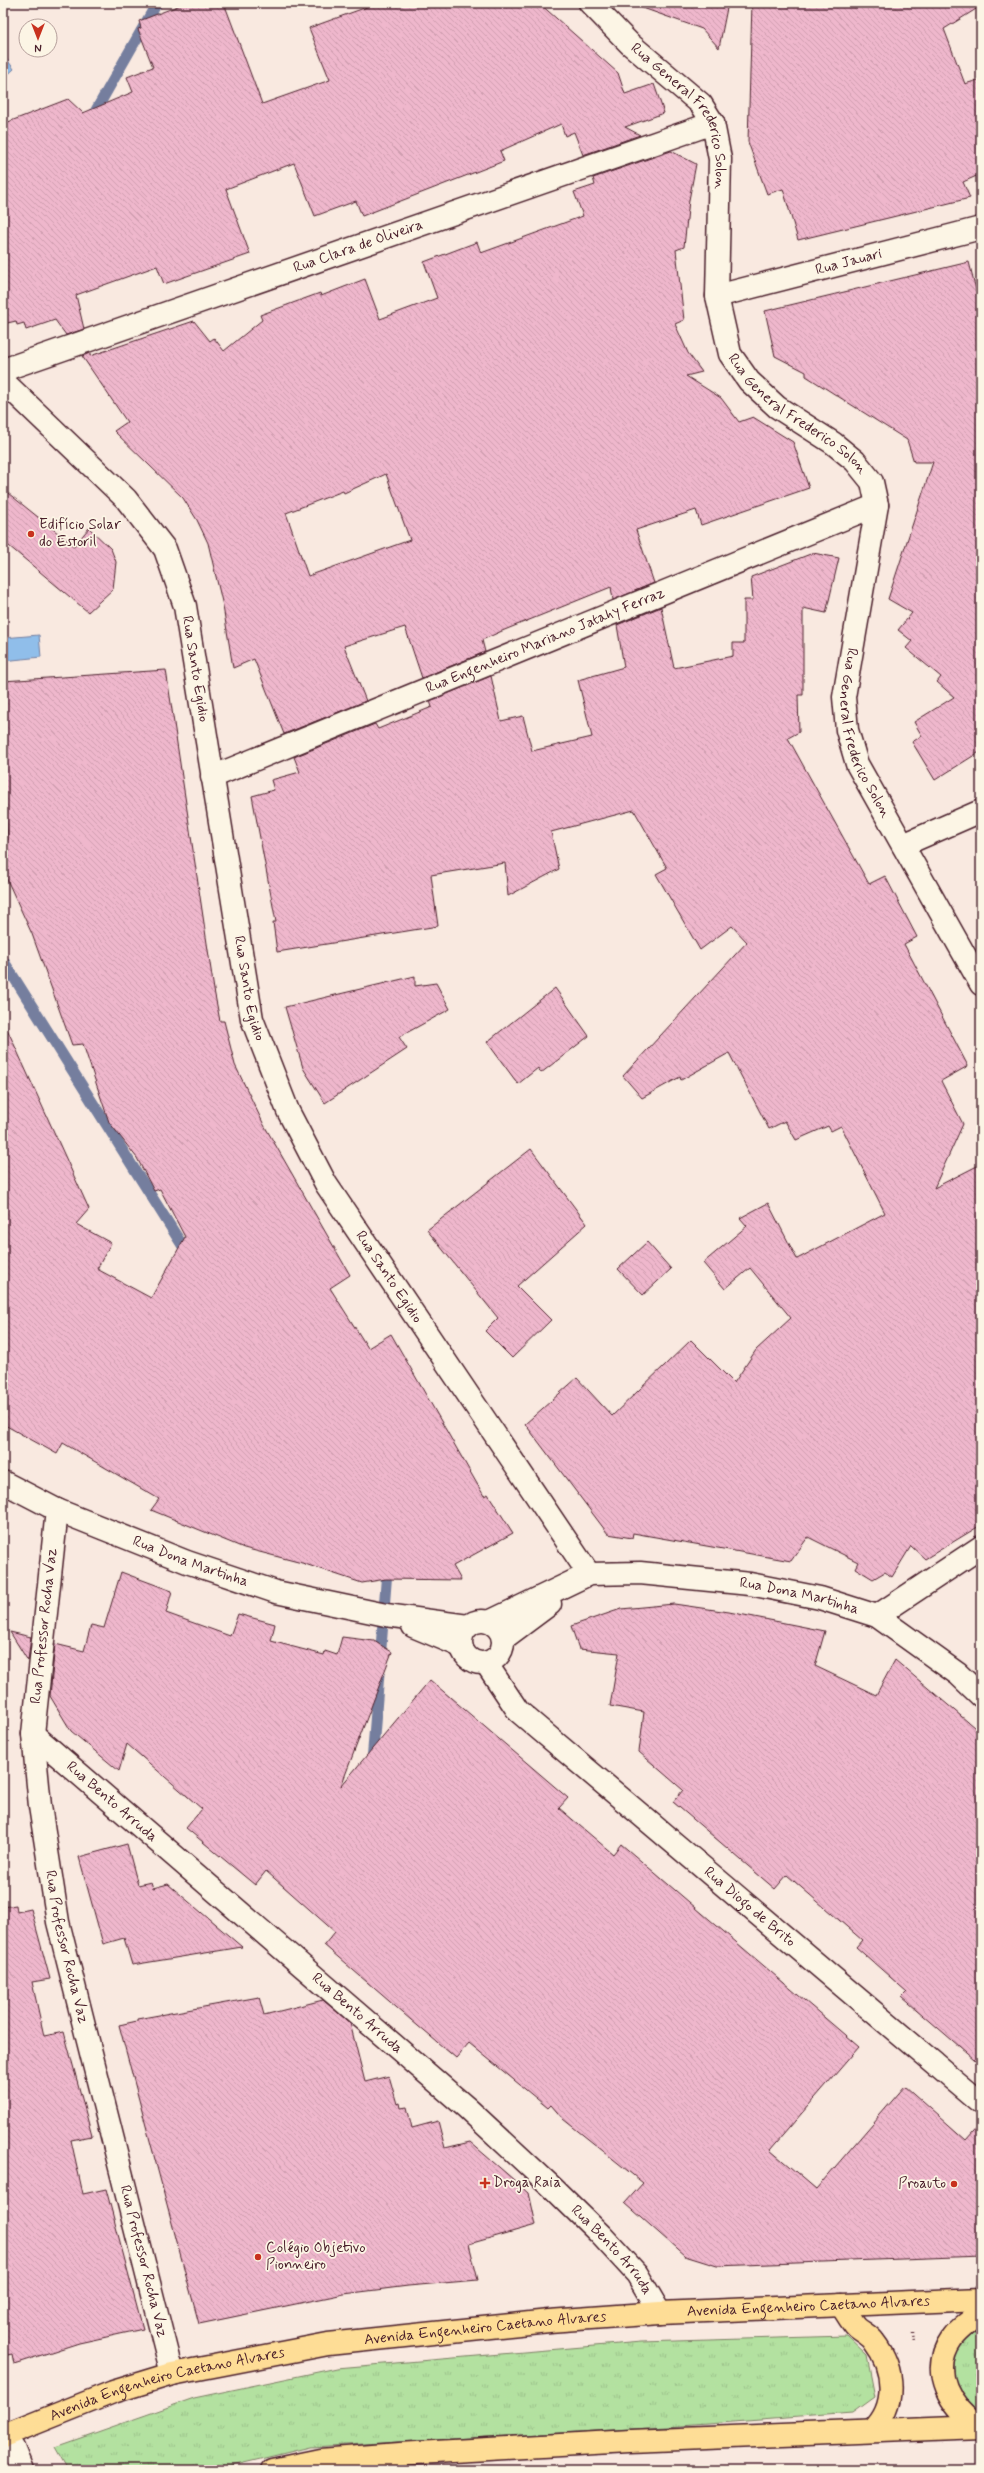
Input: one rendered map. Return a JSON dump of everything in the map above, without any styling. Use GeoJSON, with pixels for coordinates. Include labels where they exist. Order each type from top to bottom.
{"type":"FeatureCollection","features":[{"type":"Feature","properties":{"kind":"main road","name":"Avenida Engenheiro Caetano Alvares"},"geometry":{"type":"LineString","coordinates":[[3,2436],[113,2392],[172,2374],[328,2344],[549,2321],[660,2313],[981,2300]]}},
{"type":"Feature","properties":{"kind":"main road"},"geometry":{"type":"LineString","coordinates":[[841,2305],[856,2327],[873,2340],[888,2368],[891,2393],[888,2405],[882,2422],[872,2432]]}},
{"type":"Feature","properties":{"kind":"main road"},"geometry":{"type":"LineString","coordinates":[[980,2427],[966,2418],[953,2404],[943,2380],[943,2371],[945,2354],[952,2338],[981,2310]]}},
{"type":"Feature","properties":{"kind":"main road"},"geometry":{"type":"LineString","coordinates":[[272,2470],[320,2460],[406,2454],[630,2441],[980,2427]]}},
{"type":"Feature","properties":{"kind":"street","name":"Rua General Frederico Solon"},"geometry":{"type":"LineString","coordinates":[[590,3],[630,44],[701,104],[713,123],[720,159],[717,296],[730,354],[749,381],[777,407],[833,443],[855,461],[872,482],[877,505],[845,703],[847,730],[857,764],[904,844],[981,984]]}},
{"type":"Feature","properties":{"kind":"street","name":"Rua Clara de Oliveira"},"geometry":{"type":"LineString","coordinates":[[3,370],[713,123]]}},
{"type":"Feature","properties":{"kind":"street","name":"Rua Jauari"},"geometry":{"type":"LineString","coordinates":[[717,296],[981,228]]}},
{"type":"Feature","properties":{"kind":"street","name":"Rua Santo Egidio"},"geometry":{"type":"LineString","coordinates":[[3,381],[126,499],[165,549],[186,606],[212,777],[252,1019],[288,1111],[326,1184],[589,1574]]}},
{"type":"Feature","properties":{"kind":"street","name":"Rua Engenheiro Mariano Jatahy Ferraz"},"geometry":{"type":"LineString","coordinates":[[212,777],[877,505]]}},
{"type":"Feature","properties":{"kind":"street"},"geometry":{"type":"LineString","coordinates":[[904,844],[981,811]]}},
{"type":"Feature","properties":{"kind":"street","name":"Rua Dona Martinha"},"geometry":{"type":"LineString","coordinates":[[3,1482],[57,1510],[187,1562],[276,1592],[386,1615],[468,1626]]}},
{"type":"Feature","properties":{"kind":"street","name":"Rua Professor Rocha Vaz"},"geometry":{"type":"LineString","coordinates":[[57,1510],[33,1734],[40,1806],[58,1922],[172,2374]]}},
{"type":"Feature","properties":{"kind":"street"},"geometry":{"type":"LineString","coordinates":[[877,1616],[981,1547]]}},
{"type":"Feature","properties":{"kind":"street","name":"Rua Dona Martinha"},"geometry":{"type":"LineString","coordinates":[[489,1622],[589,1574],[640,1573],[750,1584],[820,1598],[877,1616],[958,1674],[981,1696]]}},
{"type":"Feature","properties":{"kind":"street"},"geometry":{"type":"LineString","coordinates":[[497,1650],[498,1628],[489,1622],[478,1621],[468,1626],[462,1636],[461,1646],[466,1657],[475,1663],[497,1650],[589,1574]]}},
{"type":"Feature","properties":{"kind":"street","name":"Rua Dona Martinha"},"geometry":{"type":"LineString","coordinates":[[386,1615],[461,1646]]}},
{"type":"Feature","properties":{"kind":"street","name":"Rua Diogo de Brito"},"geometry":{"type":"LineString","coordinates":[[497,1650],[518,1711],[981,2102]]}},
{"type":"Feature","properties":{"kind":"street","name":"Rua Bento Arruda"},"geometry":{"type":"LineString","coordinates":[[33,1734],[491,2130],[554,2189],[637,2274],[660,2313]]}},
{"type":"Feature","properties":{"kind":"street"},"geometry":{"type":"LineString","coordinates":[[3,2436],[13,2448],[22,2470]]}},
{"type":"Feature","properties":{"kind":"green space"},"geometry":{"type":"Polygon","coordinates":[[[981,2329],[981,2407],[969,2408],[954,2390],[954,2353],[969,2335],[981,2329]]]}},
{"type":"Feature","properties":{"kind":"green space"},"geometry":{"type":"Polygon","coordinates":[[[846,2336],[867,2356],[875,2397],[853,2413],[667,2427],[310,2447],[215,2470],[68,2470],[55,2447],[194,2398],[337,2368],[641,2342],[846,2336]]]}},
{"type":"Feature","properties":{"kind":"water"},"geometry":{"type":"Polygon","coordinates":[[[3,54],[14,69],[3,79],[3,54]]]}},
{"type":"Feature","properties":{"kind":"water"},"geometry":{"type":"Polygon","coordinates":[[[39,635],[41,657],[3,661],[3,638],[39,635]]]}},
{"type":"Feature","properties":{"kind":"building"},"geometry":{"type":"Polygon","coordinates":[[[186,3],[224,3],[262,104],[330,80],[309,28],[378,3],[539,3],[618,73],[625,94],[654,84],[664,113],[625,127],[640,135],[583,155],[574,132],[565,136],[561,124],[500,151],[504,161],[362,216],[356,201],[315,216],[294,163],[226,189],[250,254],[164,284],[157,266],[76,295],[84,329],[66,335],[55,320],[26,330],[24,323],[17,325],[16,321],[3,324],[3,124],[68,99],[83,113],[133,92],[127,77],[153,67],[138,29],[141,28],[139,21],[186,3]]]}},
{"type":"Feature","properties":{"kind":"building"},"geometry":{"type":"Polygon","coordinates":[[[641,3],[728,3],[719,48],[702,29],[640,7],[641,3]]]}},
{"type":"Feature","properties":{"kind":"building"},"geometry":{"type":"Polygon","coordinates":[[[752,3],[981,3],[981,6],[944,29],[965,84],[981,79],[981,174],[963,182],[970,198],[798,240],[783,189],[767,194],[748,142],[752,3]]]}},
{"type":"Feature","properties":{"kind":"building"},"geometry":{"type":"Polygon","coordinates":[[[671,151],[696,164],[689,200],[684,247],[676,250],[684,320],[675,324],[688,353],[702,372],[686,376],[721,398],[739,422],[753,417],[793,442],[809,488],[701,525],[696,510],[636,530],[654,583],[613,600],[611,587],[502,631],[482,640],[485,652],[422,678],[405,627],[344,646],[366,701],[284,734],[254,659],[233,668],[223,606],[208,543],[197,520],[183,498],[114,431],[127,422],[82,356],[90,353],[90,356],[194,321],[210,341],[214,338],[224,351],[262,320],[260,315],[320,293],[321,296],[365,279],[380,319],[437,298],[424,262],[477,242],[481,253],[583,216],[574,192],[595,185],[593,178],[671,151]],[[386,474],[344,493],[343,491],[286,513],[308,576],[410,540],[386,474]]]}},
{"type":"Feature","properties":{"kind":"building"},"geometry":{"type":"Polygon","coordinates":[[[969,262],[981,310],[981,751],[935,780],[912,742],[922,736],[914,722],[954,697],[937,682],[941,677],[906,648],[912,641],[898,630],[912,613],[888,599],[933,462],[914,462],[907,440],[806,376],[806,372],[775,356],[765,311],[969,262]]]}},
{"type":"Feature","properties":{"kind":"building","name":"Edifício Solar do Estoril"},"geometry":{"type":"Polygon","coordinates":[[[3,489],[74,546],[89,528],[111,549],[116,562],[113,589],[88,612],[3,541],[3,489]]]}},
{"type":"Feature","properties":{"kind":"building"},"geometry":{"type":"Polygon","coordinates":[[[813,553],[839,558],[826,613],[803,608],[803,695],[798,695],[799,732],[788,738],[869,884],[885,876],[917,937],[904,944],[968,1066],[941,1081],[963,1124],[934,1188],[981,1164],[981,1525],[925,1559],[911,1546],[892,1577],[885,1572],[873,1579],[855,1568],[858,1562],[808,1537],[791,1561],[633,1533],[632,1538],[608,1534],[525,1424],[577,1378],[612,1416],[691,1340],[734,1383],[756,1350],[791,1318],[750,1268],[725,1289],[703,1263],[747,1226],[740,1218],[768,1203],[797,1259],[885,1213],[841,1126],[831,1131],[828,1126],[796,1140],[785,1121],[769,1129],[729,1053],[681,1080],[680,1077],[642,1098],[623,1076],[747,942],[732,926],[700,950],[656,874],[667,868],[634,810],[551,832],[559,869],[508,896],[505,863],[431,875],[438,926],[277,952],[273,922],[276,922],[252,796],[274,790],[271,780],[300,772],[294,757],[375,724],[378,729],[432,707],[430,701],[491,676],[501,721],[523,716],[532,751],[592,737],[578,680],[624,667],[617,625],[661,607],[674,668],[733,656],[733,643],[744,643],[744,600],[753,600],[751,577],[813,553]]]}},
{"type":"Feature","properties":{"kind":"building"},"geometry":{"type":"Polygon","coordinates":[[[166,670],[214,990],[220,1021],[224,1021],[235,1065],[264,1125],[350,1275],[330,1288],[368,1348],[391,1334],[484,1496],[488,1494],[513,1533],[453,1566],[461,1580],[386,1579],[362,1583],[302,1563],[244,1548],[151,1510],[159,1499],[63,1443],[57,1454],[3,1424],[3,1020],[89,1209],[76,1224],[111,1243],[97,1269],[151,1298],[185,1237],[160,1189],[154,1191],[137,1158],[109,1122],[83,1044],[72,1045],[32,934],[3,871],[3,840],[8,840],[3,766],[3,681],[166,670]]]}},
{"type":"Feature","properties":{"kind":"building"},"geometry":{"type":"Polygon","coordinates":[[[415,976],[415,986],[436,983],[450,1009],[399,1037],[407,1049],[325,1103],[303,1068],[285,1007],[415,976]]]}},
{"type":"Feature","properties":{"kind":"building"},"geometry":{"type":"Polygon","coordinates":[[[555,988],[589,1036],[541,1073],[538,1068],[518,1084],[487,1042],[555,988]]]}},
{"type":"Feature","properties":{"kind":"building"},"geometry":{"type":"Polygon","coordinates":[[[531,1149],[587,1224],[517,1286],[551,1320],[512,1358],[485,1331],[498,1318],[427,1230],[531,1149]]]}},
{"type":"Feature","properties":{"kind":"building"},"geometry":{"type":"Polygon","coordinates":[[[647,1242],[671,1269],[643,1295],[618,1269],[647,1242]]]}},
{"type":"Feature","properties":{"kind":"building"},"geometry":{"type":"Polygon","coordinates":[[[121,1572],[172,1591],[166,1613],[230,1636],[238,1614],[275,1624],[271,1641],[324,1655],[325,1651],[337,1655],[342,1637],[374,1641],[392,1652],[341,1786],[430,1680],[568,1798],[559,1808],[613,1854],[621,1844],[859,2047],[770,2150],[816,2189],[905,2086],[966,2140],[981,2123],[981,2256],[717,2266],[685,2256],[625,2203],[643,2183],[563,2119],[551,2105],[548,2108],[469,2043],[456,2058],[418,2026],[324,1945],[335,1932],[266,1871],[255,1885],[186,1828],[202,1809],[127,1744],[119,1771],[71,1731],[50,1696],[55,1644],[84,1651],[91,1625],[104,1628],[121,1572]]]}},
{"type":"Feature","properties":{"kind":"building"},"geometry":{"type":"Polygon","coordinates":[[[674,1604],[729,1612],[825,1631],[815,1666],[876,1695],[895,1660],[981,1733],[981,2065],[902,1997],[907,1992],[856,1947],[862,1940],[787,1875],[775,1889],[673,1802],[683,1790],[639,1752],[644,1712],[610,1706],[619,1653],[579,1649],[571,1626],[621,1609],[674,1604]]]}},
{"type":"Feature","properties":{"kind":"building"},"geometry":{"type":"Polygon","coordinates":[[[10,1632],[31,1637],[28,1661],[10,1632]]]}},
{"type":"Feature","properties":{"kind":"building"},"geometry":{"type":"Polygon","coordinates":[[[127,1844],[138,1885],[151,1882],[153,1888],[168,1884],[242,1947],[132,1965],[124,1938],[103,1944],[79,1857],[127,1844]]]}},
{"type":"Feature","properties":{"kind":"building"},"geometry":{"type":"Polygon","coordinates":[[[16,1905],[17,1912],[31,1909],[50,1979],[32,1982],[44,2036],[64,2032],[92,2136],[71,2140],[83,2194],[106,2189],[143,2329],[79,2343],[14,2364],[12,2354],[3,2356],[3,1907],[16,1905]]]}},
{"type":"Feature","properties":{"kind":"building"},"geometry":{"type":"Polygon","coordinates":[[[259,1997],[264,2015],[323,2000],[350,2023],[365,2082],[389,2076],[397,2104],[400,2103],[401,2108],[407,2107],[412,2128],[438,2121],[445,2148],[470,2142],[529,2193],[536,2225],[469,2244],[478,2280],[408,2286],[344,2294],[199,2324],[119,2025],[137,2021],[137,2019],[259,1997]]]}},
{"type":"Feature","properties":{"kind":"waterway"},"geometry":{"type":"LineString","coordinates":[[91,119],[157,3]]}},
{"type":"Feature","properties":{"kind":"waterway"},"geometry":{"type":"LineString","coordinates":[[3,960],[189,1256]]}},
{"type":"Feature","properties":{"kind":"waterway"},"geometry":{"type":"LineString","coordinates":[[372,1762],[387,1571],[384,1566]]}},
{"type":"Feature","properties":{"kind":"place","name":"Edifício Solar do Estoril"},"geometry":{"type":"Point","coordinates":[31,534]}},
{"type":"Feature","properties":{"kind":"place","name":"Droga Raia"},"geometry":{"type":"Point","coordinates":[485,2183]}},
{"type":"Feature","properties":{"kind":"place","name":"Proauto"},"geometry":{"type":"Point","coordinates":[954,2184]}},
{"type":"Feature","properties":{"kind":"place","name":"Colégio Objetivo Pionneiro"},"geometry":{"type":"Point","coordinates":[258,2257]}}]}
